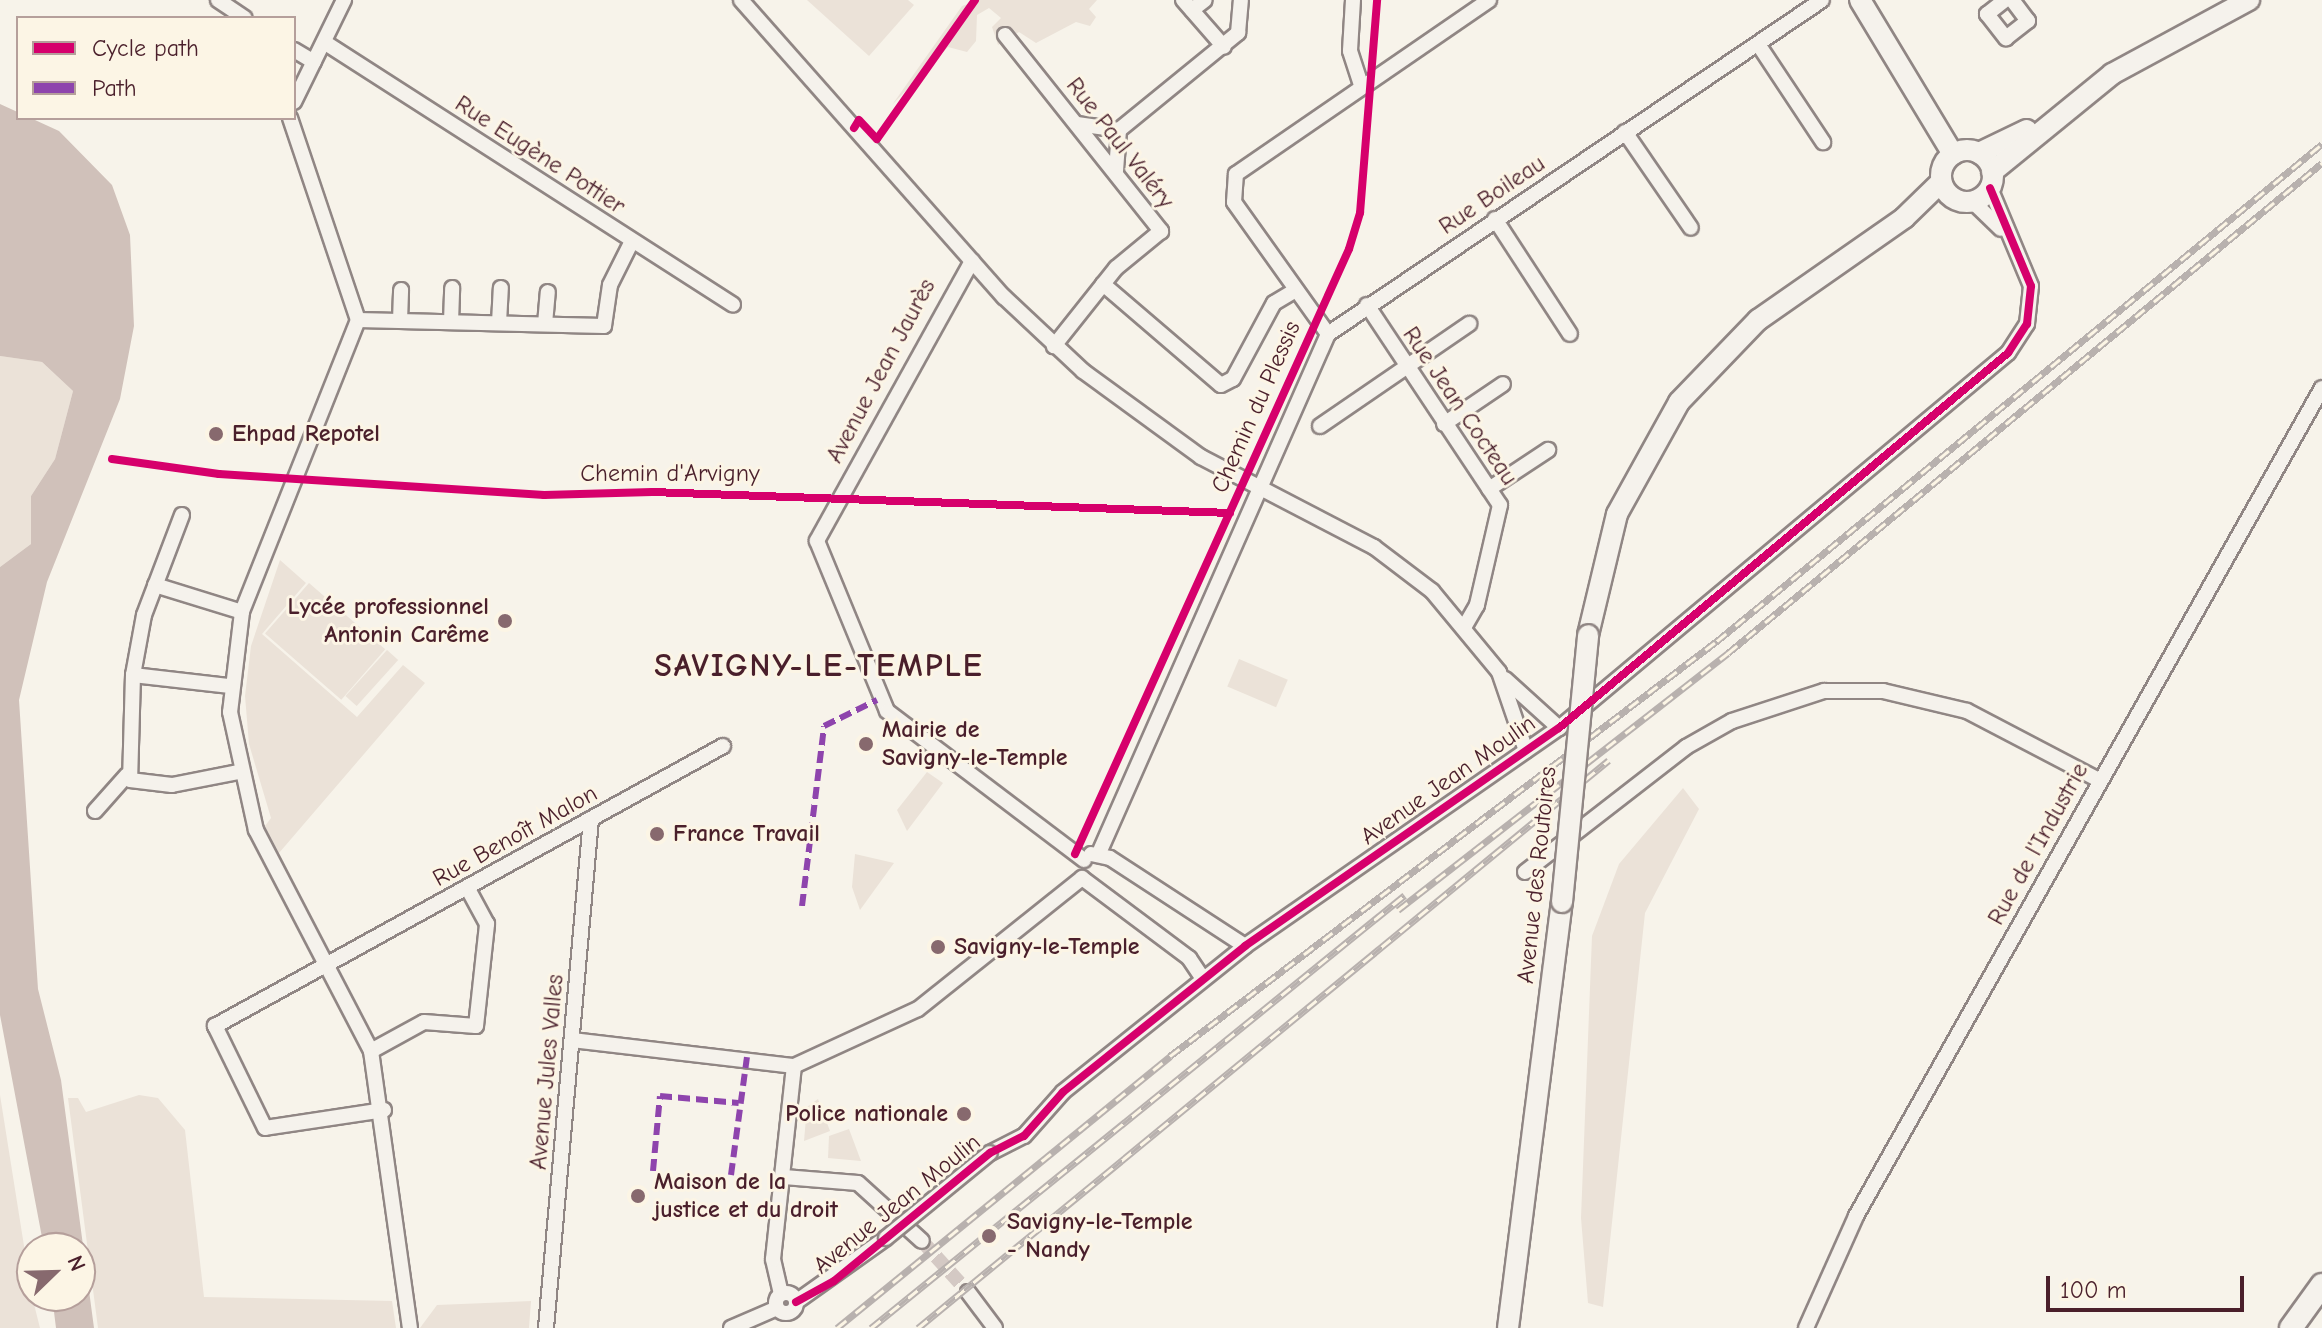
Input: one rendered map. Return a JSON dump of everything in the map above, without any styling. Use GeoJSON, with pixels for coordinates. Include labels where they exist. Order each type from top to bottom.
{"type":"FeatureCollection","features":[{"type":"Feature","properties":{"kind":"main road"},"geometry":{"type":"LineString","coordinates":[[2291,1328],[2322,1285]]}},
{"type":"Feature","properties":{"kind":"main road"},"geometry":{"type":"LineString","coordinates":[[2303,1328],[2322,1285]]}},
{"type":"Feature","properties":{"kind":"street"},"geometry":{"type":"LineString","coordinates":[[218,0],[242,16]]}},
{"type":"Feature","properties":{"kind":"street"},"geometry":{"type":"LineString","coordinates":[[296,98],[344,0]]}},
{"type":"Feature","properties":{"kind":"street"},"geometry":{"type":"LineString","coordinates":[[741,0],[972,261],[1054,346],[1122,403],[1257,488],[1374,547],[1465,626],[1499,672],[1559,728]]}},
{"type":"Feature","properties":{"kind":"street"},"geometry":{"type":"LineString","coordinates":[[1205,0],[1188,5],[1224,47]]}},
{"type":"Feature","properties":{"kind":"street"},"geometry":{"type":"LineString","coordinates":[[1077,124],[1119,130],[1238,33],[1241,0]]}},
{"type":"Feature","properties":{"kind":"street"},"geometry":{"type":"LineString","coordinates":[[1353,0],[1350,51],[1361,85]]}},
{"type":"Feature","properties":{"kind":"street"},"geometry":{"type":"LineString","coordinates":[[1328,334],[1294,291],[1234,202],[1236,174],[1361,85],[1489,0]]}},
{"type":"Feature","properties":{"kind":"street","name":"Rue Boileau"},"geometry":{"type":"LineString","coordinates":[[1099,853],[1257,488],[1328,334],[1822,0]]}},
{"type":"Feature","properties":{"kind":"street"},"geometry":{"type":"LineString","coordinates":[[1860,0],[1953,154]]}},
{"type":"Feature","properties":{"kind":"street"},"geometry":{"type":"LineString","coordinates":[[1998,2],[1987,14],[2006,38],[2028,21],[2012,0]]}},
{"type":"Feature","properties":{"kind":"street","name":"Avenue des Routoires"},"geometry":{"type":"LineString","coordinates":[[1508,1328],[1562,902],[1588,635],[1617,514],[1679,402],[1758,320],[1904,218],[1941,182],[1953,154],[1979,153],[2045,122],[2170,39],[2249,0]]}},
{"type":"Feature","properties":{"kind":"street","name":"Rue Paul Valéry"},"geometry":{"type":"LineString","coordinates":[[1005,35],[1161,231],[1103,284],[1054,346]]}},
{"type":"Feature","properties":{"kind":"street","name":"Rue Eugène Pottier"},"geometry":{"type":"LineString","coordinates":[[324,42],[733,305]]}},
{"type":"Feature","properties":{"kind":"street"},"geometry":{"type":"LineString","coordinates":[[1758,44],[1823,142]]}},
{"type":"Feature","properties":{"kind":"street"},"geometry":{"type":"LineString","coordinates":[[296,51],[314,62]]}},
{"type":"Feature","properties":{"kind":"street"},"geometry":{"type":"LineString","coordinates":[[291,120],[358,320],[242,612],[230,686],[238,772],[256,830],[328,963],[371,1051],[384,1110],[410,1328]]}},
{"type":"Feature","properties":{"kind":"street","name":"Avenue des Routoires"},"geometry":{"type":"LineString","coordinates":[[1904,218],[1967,201],[2045,122]]}},
{"type":"Feature","properties":{"kind":"street"},"geometry":{"type":"LineString","coordinates":[[1116,171],[1119,130]]}},
{"type":"Feature","properties":{"kind":"street"},"geometry":{"type":"LineString","coordinates":[[1625,132],[1691,228]]}},
{"type":"Feature","properties":{"kind":"street"},"geometry":{"type":"LineString","coordinates":[[1979,153],[1991,180]]}},
{"type":"Feature","properties":{"kind":"street","name":"Avenue Jean Moulin"},"geometry":{"type":"LineString","coordinates":[[779,1301],[788,1313],[796,1302],[886,1238],[990,1153],[1039,1124],[1063,1092],[1245,946],[1559,728],[2015,345],[2027,324],[2031,286],[2008,234],[1991,180]]}},
{"type":"Feature","properties":{"kind":"street"},"geometry":{"type":"LineString","coordinates":[[1941,182],[2008,234]]}},
{"type":"Feature","properties":{"kind":"street"},"geometry":{"type":"LineString","coordinates":[[1495,219],[1570,334]]}},
{"type":"Feature","properties":{"kind":"street"},"geometry":{"type":"LineString","coordinates":[[358,320],[604,326],[610,285],[632,241]]}},
{"type":"Feature","properties":{"kind":"street","name":"Avenue Jean Jaurès"},"geometry":{"type":"LineString","coordinates":[[972,261],[838,497],[820,550],[887,711],[1084,860]]}},
{"type":"Feature","properties":{"kind":"street"},"geometry":{"type":"LineString","coordinates":[[1103,284],[1221,385],[1233,379],[1274,303],[1294,291]]}},
{"type":"Feature","properties":{"kind":"street"},"geometry":{"type":"LineString","coordinates":[[451,322],[452,288]]}},
{"type":"Feature","properties":{"kind":"street"},"geometry":{"type":"LineString","coordinates":[[499,323],[501,288]]}},
{"type":"Feature","properties":{"kind":"street"},"geometry":{"type":"LineString","coordinates":[[400,321],[401,290]]}},
{"type":"Feature","properties":{"kind":"street"},"geometry":{"type":"LineString","coordinates":[[545,324],[548,292]]}},
{"type":"Feature","properties":{"kind":"street","name":"Rue Jean Cocteau"},"geometry":{"type":"LineString","coordinates":[[1367,305],[1500,505],[1477,605],[1465,626]]}},
{"type":"Feature","properties":{"kind":"street"},"geometry":{"type":"LineString","coordinates":[[1320,426],[1469,324]]}},
{"type":"Feature","properties":{"kind":"street"},"geometry":{"type":"LineString","coordinates":[[1444,424],[1503,384]]}},
{"type":"Feature","properties":{"kind":"street","name":"Rue de l'Industrie"},"geometry":{"type":"LineString","coordinates":[[1806,1328],[1835,1255],[2097,779],[2322,388]]}},
{"type":"Feature","properties":{"kind":"street"},"geometry":{"type":"LineString","coordinates":[[1489,489],[1548,450]]}},
{"type":"Feature","properties":{"kind":"street"},"geometry":{"type":"LineString","coordinates":[[95,811],[127,775],[133,675],[155,585],[182,515]]}},
{"type":"Feature","properties":{"kind":"street"},"geometry":{"type":"LineString","coordinates":[[155,585],[242,612]]}},
{"type":"Feature","properties":{"kind":"street"},"geometry":{"type":"LineString","coordinates":[[1499,672],[1526,751]]}},
{"type":"Feature","properties":{"kind":"street"},"geometry":{"type":"LineString","coordinates":[[133,675],[230,686]]}},
{"type":"Feature","properties":{"kind":"street"},"geometry":{"type":"LineString","coordinates":[[1525,872],[1697,741],[1755,712],[1849,689],[1883,691],[1973,713],[2097,779]]}},
{"type":"Feature","properties":{"kind":"street","name":"Rue Benoît Malon"},"geometry":{"type":"LineString","coordinates":[[384,1110],[265,1128],[215,1026],[723,746]]}},
{"type":"Feature","properties":{"kind":"street"},"geometry":{"type":"LineString","coordinates":[[127,775],[144,785],[172,785],[238,772]]}},
{"type":"Feature","properties":{"kind":"street","name":"Avenue Jules Valles"},"geometry":{"type":"LineString","coordinates":[[546,1328],[591,819]]}},
{"type":"Feature","properties":{"kind":"street"},"geometry":{"type":"LineString","coordinates":[[572,1040],[794,1066],[895,1021],[1082,878],[1084,860],[1099,853],[1245,946]]}},
{"type":"Feature","properties":{"kind":"street"},"geometry":{"type":"LineString","coordinates":[[1082,878],[1189,958],[1203,979]]}},
{"type":"Feature","properties":{"kind":"street"},"geometry":{"type":"LineString","coordinates":[[371,1051],[424,1022],[476,1026],[487,924],[467,887]]}},
{"type":"Feature","properties":{"kind":"street"},"geometry":{"type":"LineString","coordinates":[[731,1328],[779,1301],[773,1259],[794,1066]]}},
{"type":"Feature","properties":{"kind":"street"},"geometry":{"type":"LineString","coordinates":[[784,1177],[858,1183],[922,1241]]}},
{"type":"Feature","properties":{"kind":"street"},"geometry":{"type":"LineString","coordinates":[[968,1292],[995,1328]]}},
{"type":"Feature","properties":{"kind":"shaded area"},"geometry":{"type":"Polygon","coordinates":[[[807,0],[908,0],[914,5],[869,56],[807,0]]]}},
{"type":"Feature","properties":{"kind":"shaded area"},"geometry":{"type":"Polygon","coordinates":[[[979,0],[1097,0],[1089,9],[1096,17],[1090,26],[1076,22],[1036,43],[1019,32],[998,45],[992,27],[1001,18],[989,8],[977,15],[976,41],[967,52],[948,47],[892,105],[962,6],[979,0]]]}},
{"type":"Feature","properties":{"kind":"shaded area"},"geometry":{"type":"Polygon","coordinates":[[[0,104],[16,111],[16,120],[35,120],[59,131],[112,185],[130,235],[134,326],[120,399],[47,582],[19,700],[38,989],[61,1080],[81,1232],[41,1232],[0,1015],[0,567],[31,544],[31,496],[55,459],[73,391],[42,362],[0,356],[0,104]]]}},
{"type":"Feature","properties":{"kind":"shaded area"},"geometry":{"type":"Polygon","coordinates":[[[0,356],[42,362],[73,391],[55,459],[31,496],[31,544],[0,567],[0,356]]]}},
{"type":"Feature","properties":{"kind":"shaded area"},"geometry":{"type":"Polygon","coordinates":[[[280,560],[306,583],[262,634],[357,717],[403,665],[425,683],[279,853],[265,826],[271,818],[249,744],[245,696],[251,646],[280,560]]]}},
{"type":"Feature","properties":{"kind":"shaded area"},"geometry":{"type":"Polygon","coordinates":[[[309,583],[385,649],[341,700],[265,634],[309,583]]]}},
{"type":"Feature","properties":{"kind":"shaded area"},"geometry":{"type":"Polygon","coordinates":[[[387,650],[398,660],[357,706],[346,696],[387,650]]]}},
{"type":"Feature","properties":{"kind":"shaded area"},"geometry":{"type":"Polygon","coordinates":[[[1239,659],[1288,680],[1276,707],[1227,687],[1239,659]]]}},
{"type":"Feature","properties":{"kind":"shaded area"},"geometry":{"type":"Polygon","coordinates":[[[927,772],[943,783],[907,831],[897,810],[927,772]]]}},
{"type":"Feature","properties":{"kind":"shaded area"},"geometry":{"type":"Polygon","coordinates":[[[1683,788],[1699,809],[1645,913],[1603,1307],[1588,1303],[1581,1218],[1592,936],[1619,864],[1683,788]]]}},
{"type":"Feature","properties":{"kind":"shaded area"},"geometry":{"type":"Polygon","coordinates":[[[855,854],[894,863],[860,910],[852,887],[855,854]]]}},
{"type":"Feature","properties":{"kind":"shaded area"},"geometry":{"type":"Polygon","coordinates":[[[0,1095],[22,1232],[16,1232],[16,1312],[36,1312],[40,1328],[0,1328],[0,1095]]]}},
{"type":"Feature","properties":{"kind":"shaded area"},"geometry":{"type":"Polygon","coordinates":[[[139,1095],[158,1098],[185,1130],[204,1297],[392,1301],[396,1328],[98,1328],[96,1232],[85,1232],[68,1098],[78,1098],[86,1112],[139,1095]]]}},
{"type":"Feature","properties":{"kind":"shaded area"},"geometry":{"type":"Polygon","coordinates":[[[818,1099],[830,1131],[804,1141],[807,1107],[818,1099]]]}},
{"type":"Feature","properties":{"kind":"shaded area"},"geometry":{"type":"Polygon","coordinates":[[[849,1129],[861,1161],[828,1158],[829,1136],[849,1129]]]}},
{"type":"Feature","properties":{"kind":"shaded area"},"geometry":{"type":"Polygon","coordinates":[[[531,1301],[529,1328],[420,1328],[437,1305],[531,1301]]]}},
{"type":"Feature","properties":{"kind":"shaded area"},"geometry":{"type":"Polygon","coordinates":[[[54,1312],[92,1312],[94,1328],[56,1328],[54,1312]]]}},
{"type":"Feature","properties":{"kind":"tunnel"},"geometry":{"type":"LineString","coordinates":[[922,1241],[968,1292]]}},
{"type":"Feature","properties":{"kind":"railway"},"geometry":{"type":"LineString","coordinates":[[837,1328],[1170,1056],[1717,641],[2322,144]]}},
{"type":"Feature","properties":{"kind":"railway"},"geometry":{"type":"LineString","coordinates":[[1398,910],[1728,653],[2322,163]]}},
{"type":"Feature","properties":{"kind":"railway"},"geometry":{"type":"LineString","coordinates":[[918,1328],[1609,760]]}},
{"type":"Feature","properties":{"kind":"railway"},"geometry":{"type":"LineString","coordinates":[[871,1328],[1405,895]]}},
{"type":"Feature","properties":{"kind":"marked path"},"geometry":{"type":"LineString","coordinates":[[802,906],[824,726],[877,700]]}},
{"type":"Feature","properties":{"kind":"marked path"},"geometry":{"type":"LineString","coordinates":[[731,1175],[747,1057]]}},
{"type":"Feature","properties":{"kind":"marked path"},"geometry":{"type":"LineString","coordinates":[[653,1171],[660,1096],[739,1103]]}},
{"type":"Feature","properties":{"kind":"cycle path"},"geometry":{"type":"LineString","coordinates":[[854,128],[859,120],[877,139],[975,0]]}},
{"type":"Feature","properties":{"kind":"cycle path","name":"Chemin du Plessis"},"geometry":{"type":"LineString","coordinates":[[1075,854],[1349,249],[1360,213],[1377,0]]}},
{"type":"Feature","properties":{"kind":"cycle path"},"geometry":{"type":"LineString","coordinates":[[796,1302],[834,1281],[990,1153],[1024,1136],[1063,1092],[1245,946],[1559,728],[2008,353],[2027,324],[2031,286],[1990,188]]}},
{"type":"Feature","properties":{"kind":"cycle path","name":"Chemin du Plessis"},"geometry":{"type":"LineString","coordinates":[[112,459],[219,474],[544,495],[652,492],[1230,513]]}},
{"type":"Feature","properties":{"kind":"place","name":"Ehpad Repotel"},"geometry":{"type":"Point","coordinates":[216,434]}},
{"type":"Feature","properties":{"kind":"place","name":"Lycée professionnel Antonin Carême"},"geometry":{"type":"Point","coordinates":[505,621]}},
{"type":"Feature","properties":{"kind":"place","name":"Mairie de Savigny-le-Temple"},"geometry":{"type":"Point","coordinates":[866,744]}},
{"type":"Feature","properties":{"kind":"place","name":"France Travail"},"geometry":{"type":"Point","coordinates":[657,834]}},
{"type":"Feature","properties":{"kind":"place","name":"Savigny-le-Temple"},"geometry":{"type":"Point","coordinates":[938,947]}},
{"type":"Feature","properties":{"kind":"place","name":"Police nationale"},"geometry":{"type":"Point","coordinates":[964,1114]}},
{"type":"Feature","properties":{"kind":"place","name":"Maison de la justice et du droit"},"geometry":{"type":"Point","coordinates":[638,1196]}},
{"type":"Feature","properties":{"kind":"place","name":"Savigny-le-Temple - Nandy"},"geometry":{"type":"Point","coordinates":[989,1236]}},
{"type":"Feature","properties":{"kind":"district","name":"SAVIGNY-LE-TEMPLE"},"geometry":{"type":"Point","coordinates":[819,666]}}]}
